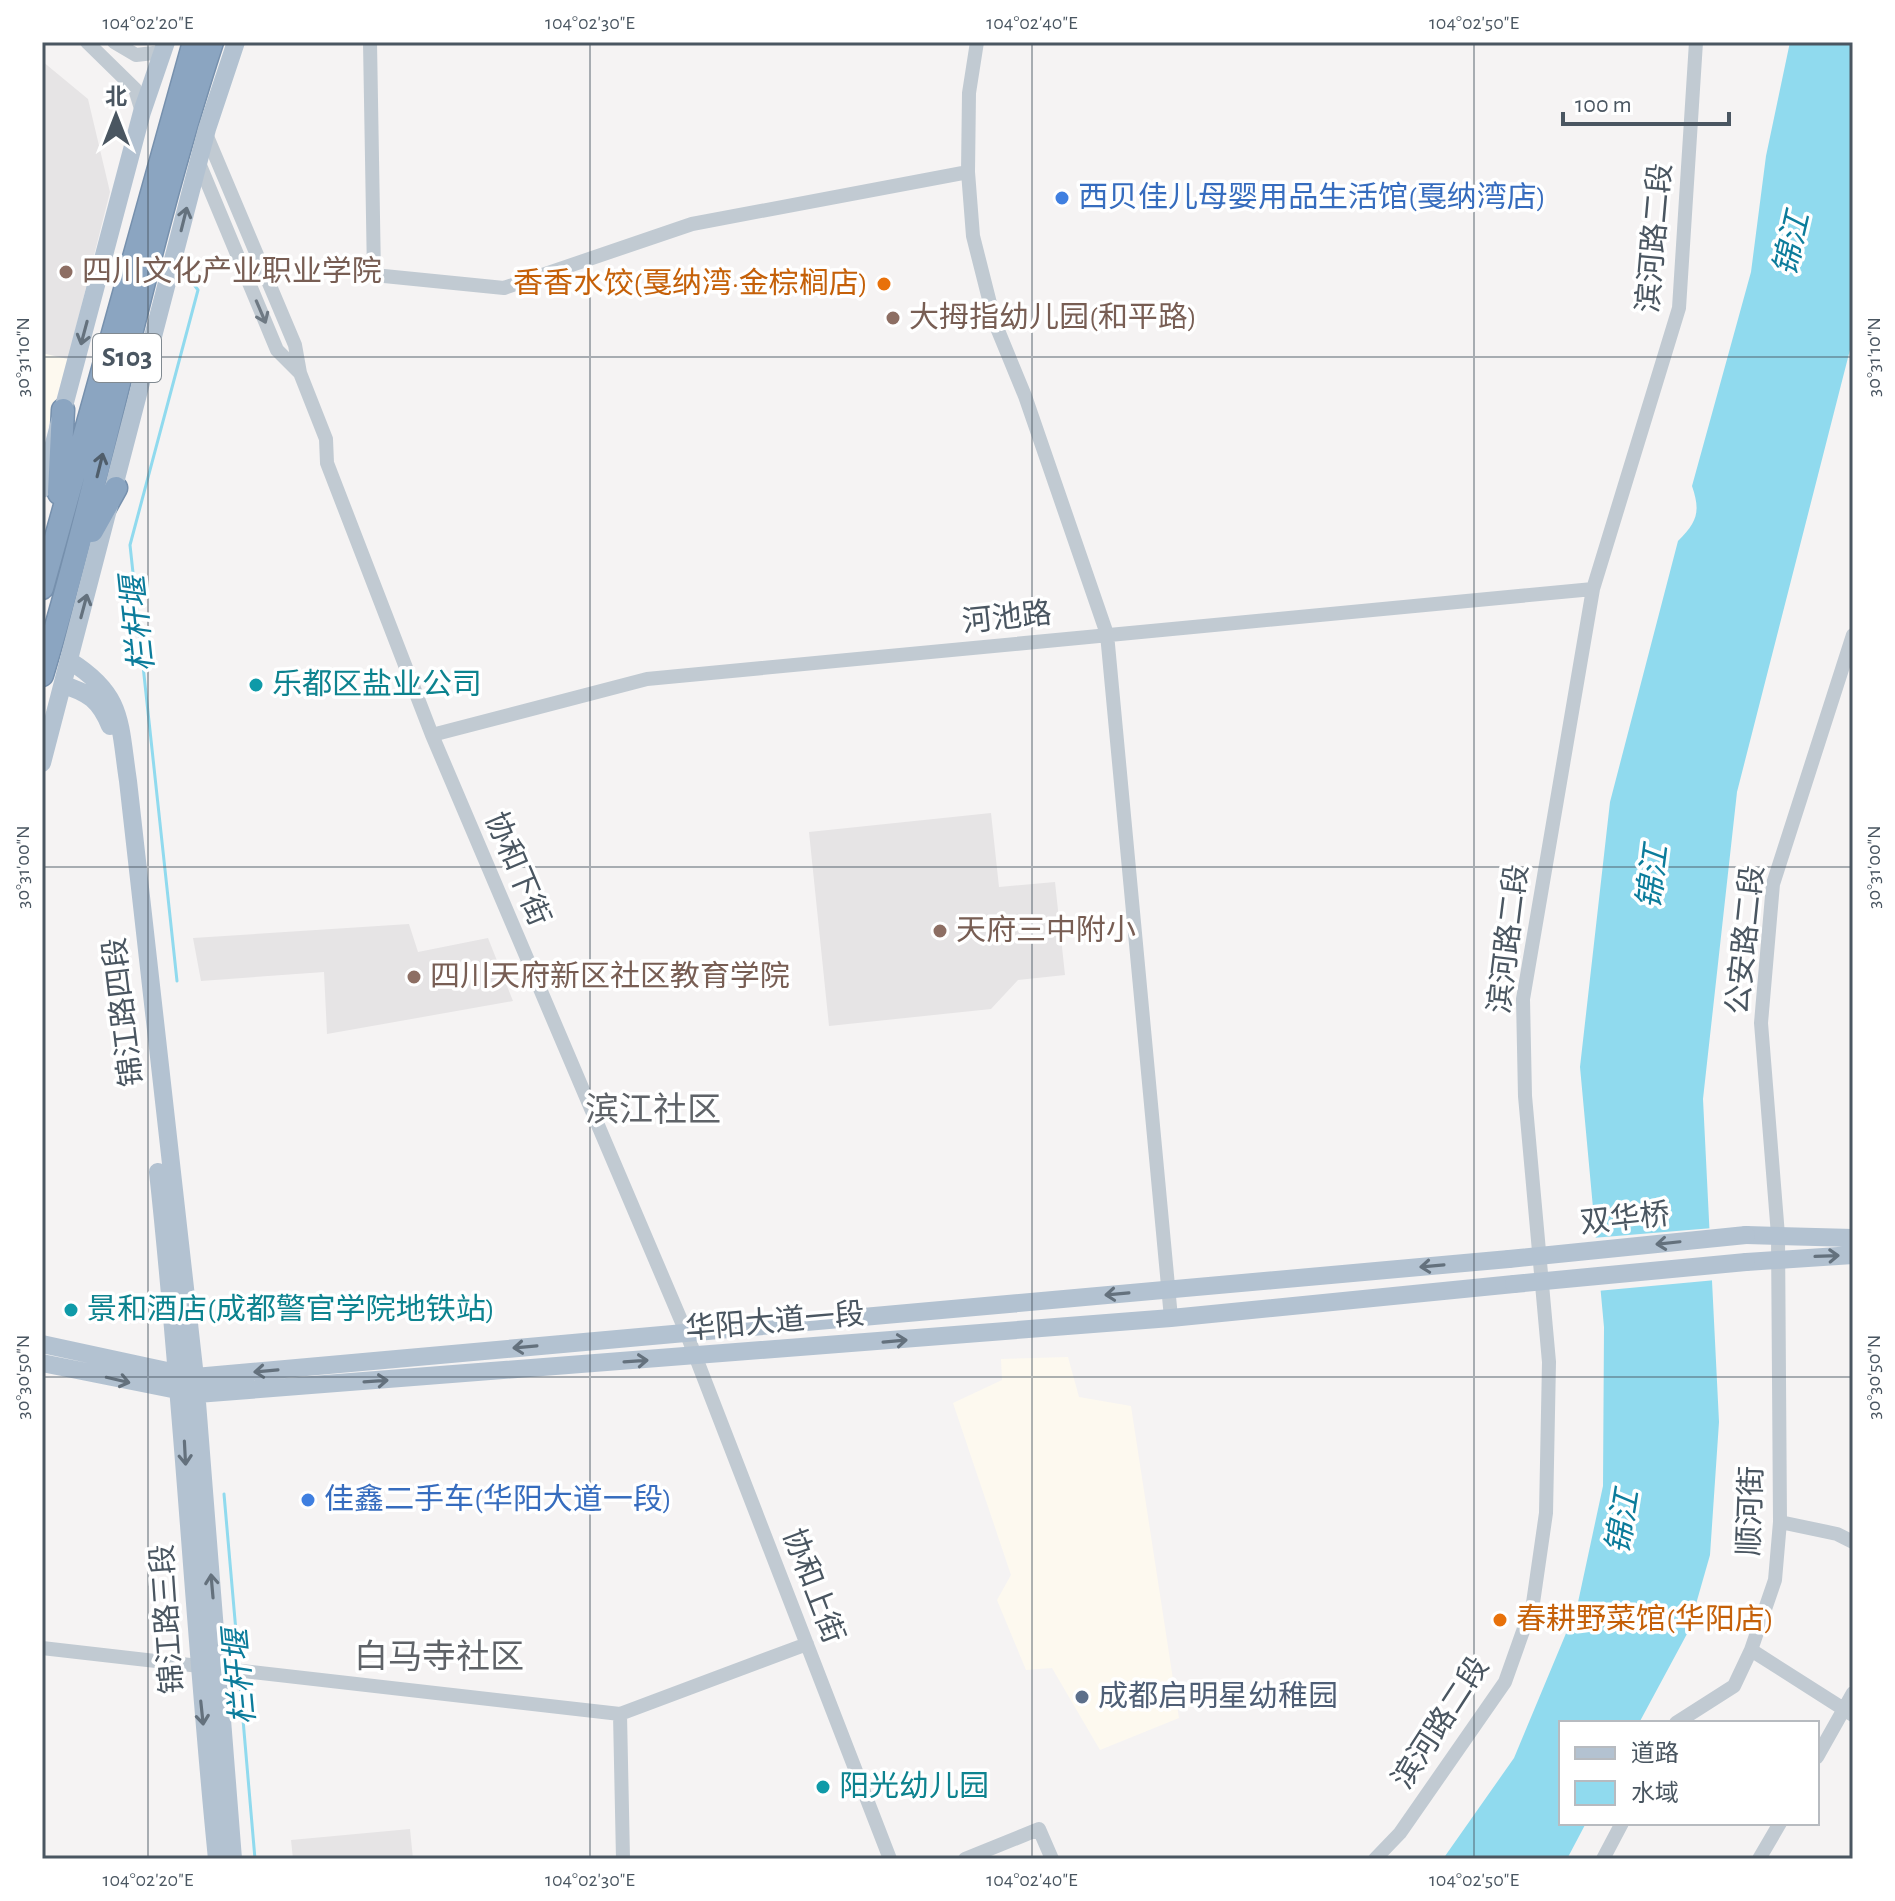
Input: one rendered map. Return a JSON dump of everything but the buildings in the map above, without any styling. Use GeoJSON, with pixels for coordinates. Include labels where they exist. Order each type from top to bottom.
{"type":"FeatureCollection","features":[{"type":"Feature","properties":{"kind":"highway","name":"S103"},"geometry":{"type":"LineString","coordinates":[[42,588],[194,42]]}},
{"type":"Feature","properties":{"kind":"highway","name":"S103"},"geometry":{"type":"LineString","coordinates":[[42,675],[76,560],[185,125],[212,42]]}},
{"type":"Feature","properties":{"kind":"highway"},"geometry":{"type":"LineString","coordinates":[[56,535],[63,410]]}},
{"type":"Feature","properties":{"kind":"highway"},"geometry":{"type":"LineString","coordinates":[[76,560],[116,488]]}},
{"type":"Feature","properties":{"kind":"main road"},"geometry":{"type":"LineString","coordinates":[[42,763],[206,134],[236,42]]}},
{"type":"Feature","properties":{"kind":"main road"},"geometry":{"type":"LineString","coordinates":[[42,489],[142,112],[164,47]]}},
{"type":"Feature","properties":{"kind":"main road","name":"锦江路四段"},"geometry":{"type":"LineString","coordinates":[[70,661],[109,692],[120,725],[188,1385]]}},
{"type":"Feature","properties":{"kind":"main road","name":"锦江路四段"},"geometry":{"type":"LineString","coordinates":[[63,685],[86,691],[103,708],[112,732],[188,1385]]}},
{"type":"Feature","properties":{"kind":"main road","name":"双华桥"},"geometry":{"type":"LineString","coordinates":[[1509,1259],[1746,1235],[1853,1238]]}},
{"type":"Feature","properties":{"kind":"main road","name":"华阳大道一段"},"geometry":{"type":"LineString","coordinates":[[42,1363],[188,1385],[696,1357],[1171,1318],[1746,1262],[1853,1255]]}},
{"type":"Feature","properties":{"kind":"main road","name":"华阳大道一段"},"geometry":{"type":"LineString","coordinates":[[42,1344],[188,1385],[686,1332],[1509,1259]]}},
{"type":"Feature","properties":{"kind":"main road","name":"锦江路三段"},"geometry":{"type":"LineString","coordinates":[[188,1385],[198,1666],[217,1859]]}},
{"type":"Feature","properties":{"kind":"main road","name":"锦江路三段"},"geometry":{"type":"LineString","coordinates":[[188,1385],[232,1670],[233,1859]]}},
{"type":"Feature","properties":{"kind":"street"},"geometry":{"type":"LineString","coordinates":[[87,42],[135,89],[142,112]]}},
{"type":"Feature","properties":{"kind":"street"},"geometry":{"type":"LineString","coordinates":[[114,42],[136,55],[164,47]]}},
{"type":"Feature","properties":{"kind":"street"},"geometry":{"type":"LineString","coordinates":[[370,42],[374,275],[504,288],[692,224],[968,172]]}},
{"type":"Feature","properties":{"kind":"street"},"geometry":{"type":"LineString","coordinates":[[977,42],[969,93],[968,172],[973,236],[995,323],[1025,396],[1107,634],[1171,1318]]}},
{"type":"Feature","properties":{"kind":"street","name":"滨河路二段"},"geometry":{"type":"LineString","coordinates":[[1375,1859],[1400,1833],[1505,1682],[1533,1603],[1546,1513],[1549,1362],[1525,1096],[1523,999],[1593,589],[1679,308],[1696,42]]}},
{"type":"Feature","properties":{"kind":"street"},"geometry":{"type":"LineString","coordinates":[[206,134],[295,345],[300,373]]}},
{"type":"Feature","properties":{"kind":"street"},"geometry":{"type":"LineString","coordinates":[[199,163],[277,350],[300,373]]}},
{"type":"Feature","properties":{"kind":"street","name":"协和下街"},"geometry":{"type":"LineString","coordinates":[[300,373],[326,439],[327,463],[432,735],[686,1332]]}},
{"type":"Feature","properties":{"kind":"street","name":"河池路"},"geometry":{"type":"LineString","coordinates":[[432,735],[647,679],[1593,589]]}},
{"type":"Feature","properties":{"kind":"street","name":"公安路二段"},"geometry":{"type":"LineString","coordinates":[[1778,1261],[1761,1023],[1773,884],[1853,635]]}},
{"type":"Feature","properties":{"kind":"street","name":"顺河街"},"geometry":{"type":"LineString","coordinates":[[1679,1721],[1734,1686],[1751,1650],[1775,1580],[1780,1522],[1778,1261]]}},
{"type":"Feature","properties":{"kind":"street","name":"协和上街"},"geometry":{"type":"LineString","coordinates":[[686,1332],[890,1859]]}},
{"type":"Feature","properties":{"kind":"street"},"geometry":{"type":"LineString","coordinates":[[1780,1522],[1837,1534],[1853,1542]]}},
{"type":"Feature","properties":{"kind":"street"},"geometry":{"type":"LineString","coordinates":[[42,1648],[620,1714],[807,1644]]}},
{"type":"Feature","properties":{"kind":"street"},"geometry":{"type":"LineString","coordinates":[[1751,1650],[1848,1712]]}},
{"type":"Feature","properties":{"kind":"street"},"geometry":{"type":"LineString","coordinates":[[1819,1754],[1848,1712],[1853,1693]]}},
{"type":"Feature","properties":{"kind":"street"},"geometry":{"type":"LineString","coordinates":[[620,1714],[623,1859]]}},
{"type":"Feature","properties":{"kind":"street"},"geometry":{"type":"LineString","coordinates":[[1603,1859],[1621,1825]]}},
{"type":"Feature","properties":{"kind":"street"},"geometry":{"type":"LineString","coordinates":[[1759,1859],[1779,1825]]}},
{"type":"Feature","properties":{"kind":"street"},"geometry":{"type":"LineString","coordinates":[[965,1859],[1039,1829],[1052,1859]]}},
{"type":"Feature","properties":{"kind":"shaded area","name":"四川文化产业职业学院"},"geometry":{"type":"Polygon","coordinates":[[[42,61],[88,99],[110,192],[68,359],[42,353],[42,61]]]}},
{"type":"Feature","properties":{"kind":"shaded area"},"geometry":{"type":"Polygon","coordinates":[[[42,353],[68,359],[42,447],[42,353]]]}},
{"type":"Feature","properties":{"kind":"shaded area","name":"天府三中附小"},"geometry":{"type":"Polygon","coordinates":[[[991,813],[999,887],[1055,882],[1065,975],[1018,980],[991,1009],[829,1026],[809,832],[991,813]]]}},
{"type":"Feature","properties":{"kind":"shaded area","name":"四川天府新区社区教育学院"},"geometry":{"type":"Polygon","coordinates":[[[409,924],[418,952],[488,938],[513,1001],[327,1034],[324,972],[201,981],[193,938],[409,924]]]}},
{"type":"Feature","properties":{"kind":"shaded area"},"geometry":{"type":"Polygon","coordinates":[[[1068,1357],[1079,1397],[1131,1406],[1179,1718],[1100,1750],[1052,1668],[1026,1670],[997,1600],[1011,1575],[953,1403],[1002,1380],[1001,1359],[1068,1357]]]}},
{"type":"Feature","properties":{"kind":"shaded area"},"geometry":{"type":"Polygon","coordinates":[[[410,1829],[413,1859],[293,1859],[291,1840],[410,1829]]]}},
{"type":"Feature","properties":{"kind":"water","name":"锦江"},"geometry":{"type":"Polygon","coordinates":[[[1790,42],[1853,42],[1853,338],[1737,792],[1703,1099],[1719,1422],[1710,1555],[1688,1632],[1640,1721],[1559,1721],[1559,1825],[1585,1825],[1567,1859],[1443,1859],[1514,1758],[1577,1607],[1603,1486],[1604,1327],[1580,1067],[1610,802],[1678,541],[1696,516],[1692,486],[1751,272],[1766,156],[1790,42]]]}},
{"type":"Feature","properties":{"kind":"pier"},"geometry":{"type":"Polygon","coordinates":[[[1713,1228],[1716,1280],[1597,1291],[1592,1238],[1713,1228]]]}},
{"type":"Feature","properties":{"kind":"waterway","name":"栏杆堰"},"geometry":{"type":"LineString","coordinates":[[177,981],[130,545],[198,290],[189,278]]}},
{"type":"Feature","properties":{"kind":"waterway","name":"栏杆堰"},"geometry":{"type":"LineString","coordinates":[[224,1494],[239,1666]]}},
{"type":"Feature","properties":{"kind":"waterway","name":"栏杆堰"},"geometry":{"type":"LineString","coordinates":[[239,1673],[255,1859]]}},
{"type":"Feature","properties":{"kind":"place","name":"西贝佳儿母婴用品生活馆(戛纳湾店)"},"geometry":{"type":"Point","coordinates":[1062,198]}},
{"type":"Feature","properties":{"kind":"place","name":"四川文化产业职业学院"},"geometry":{"type":"Point","coordinates":[66,272]}},
{"type":"Feature","properties":{"kind":"place","name":"香香水饺(戛纳湾·金棕榈店)"},"geometry":{"type":"Point","coordinates":[884,284]}},
{"type":"Feature","properties":{"kind":"place","name":"大拇指幼儿园(和平路)"},"geometry":{"type":"Point","coordinates":[893,318]}},
{"type":"Feature","properties":{"kind":"place","name":"乐都区盐业公司"},"geometry":{"type":"Point","coordinates":[256,685]}},
{"type":"Feature","properties":{"kind":"place","name":"天府三中附小"},"geometry":{"type":"Point","coordinates":[940,931]}},
{"type":"Feature","properties":{"kind":"place","name":"四川天府新区社区教育学院"},"geometry":{"type":"Point","coordinates":[414,977]}},
{"type":"Feature","properties":{"kind":"place","name":"景和酒店(成都警官学院地铁站)"},"geometry":{"type":"Point","coordinates":[71,1310]}},
{"type":"Feature","properties":{"kind":"place","name":"佳鑫二手车(华阳大道一段)"},"geometry":{"type":"Point","coordinates":[308,1500]}},
{"type":"Feature","properties":{"kind":"place","name":"春耕野菜馆(华阳店)"},"geometry":{"type":"Point","coordinates":[1500,1620]}},
{"type":"Feature","properties":{"kind":"place","name":"成都启明星幼稚园"},"geometry":{"type":"Point","coordinates":[1082,1697]}},
{"type":"Feature","properties":{"kind":"place","name":"阳光幼儿园"},"geometry":{"type":"Point","coordinates":[823,1787]}},
{"type":"Feature","properties":{"kind":"district","name":"滨江社区"},"geometry":{"type":"Point","coordinates":[653,1111]}},
{"type":"Feature","properties":{"kind":"district","name":"白马寺社区"},"geometry":{"type":"Point","coordinates":[439,1658]}}]}
